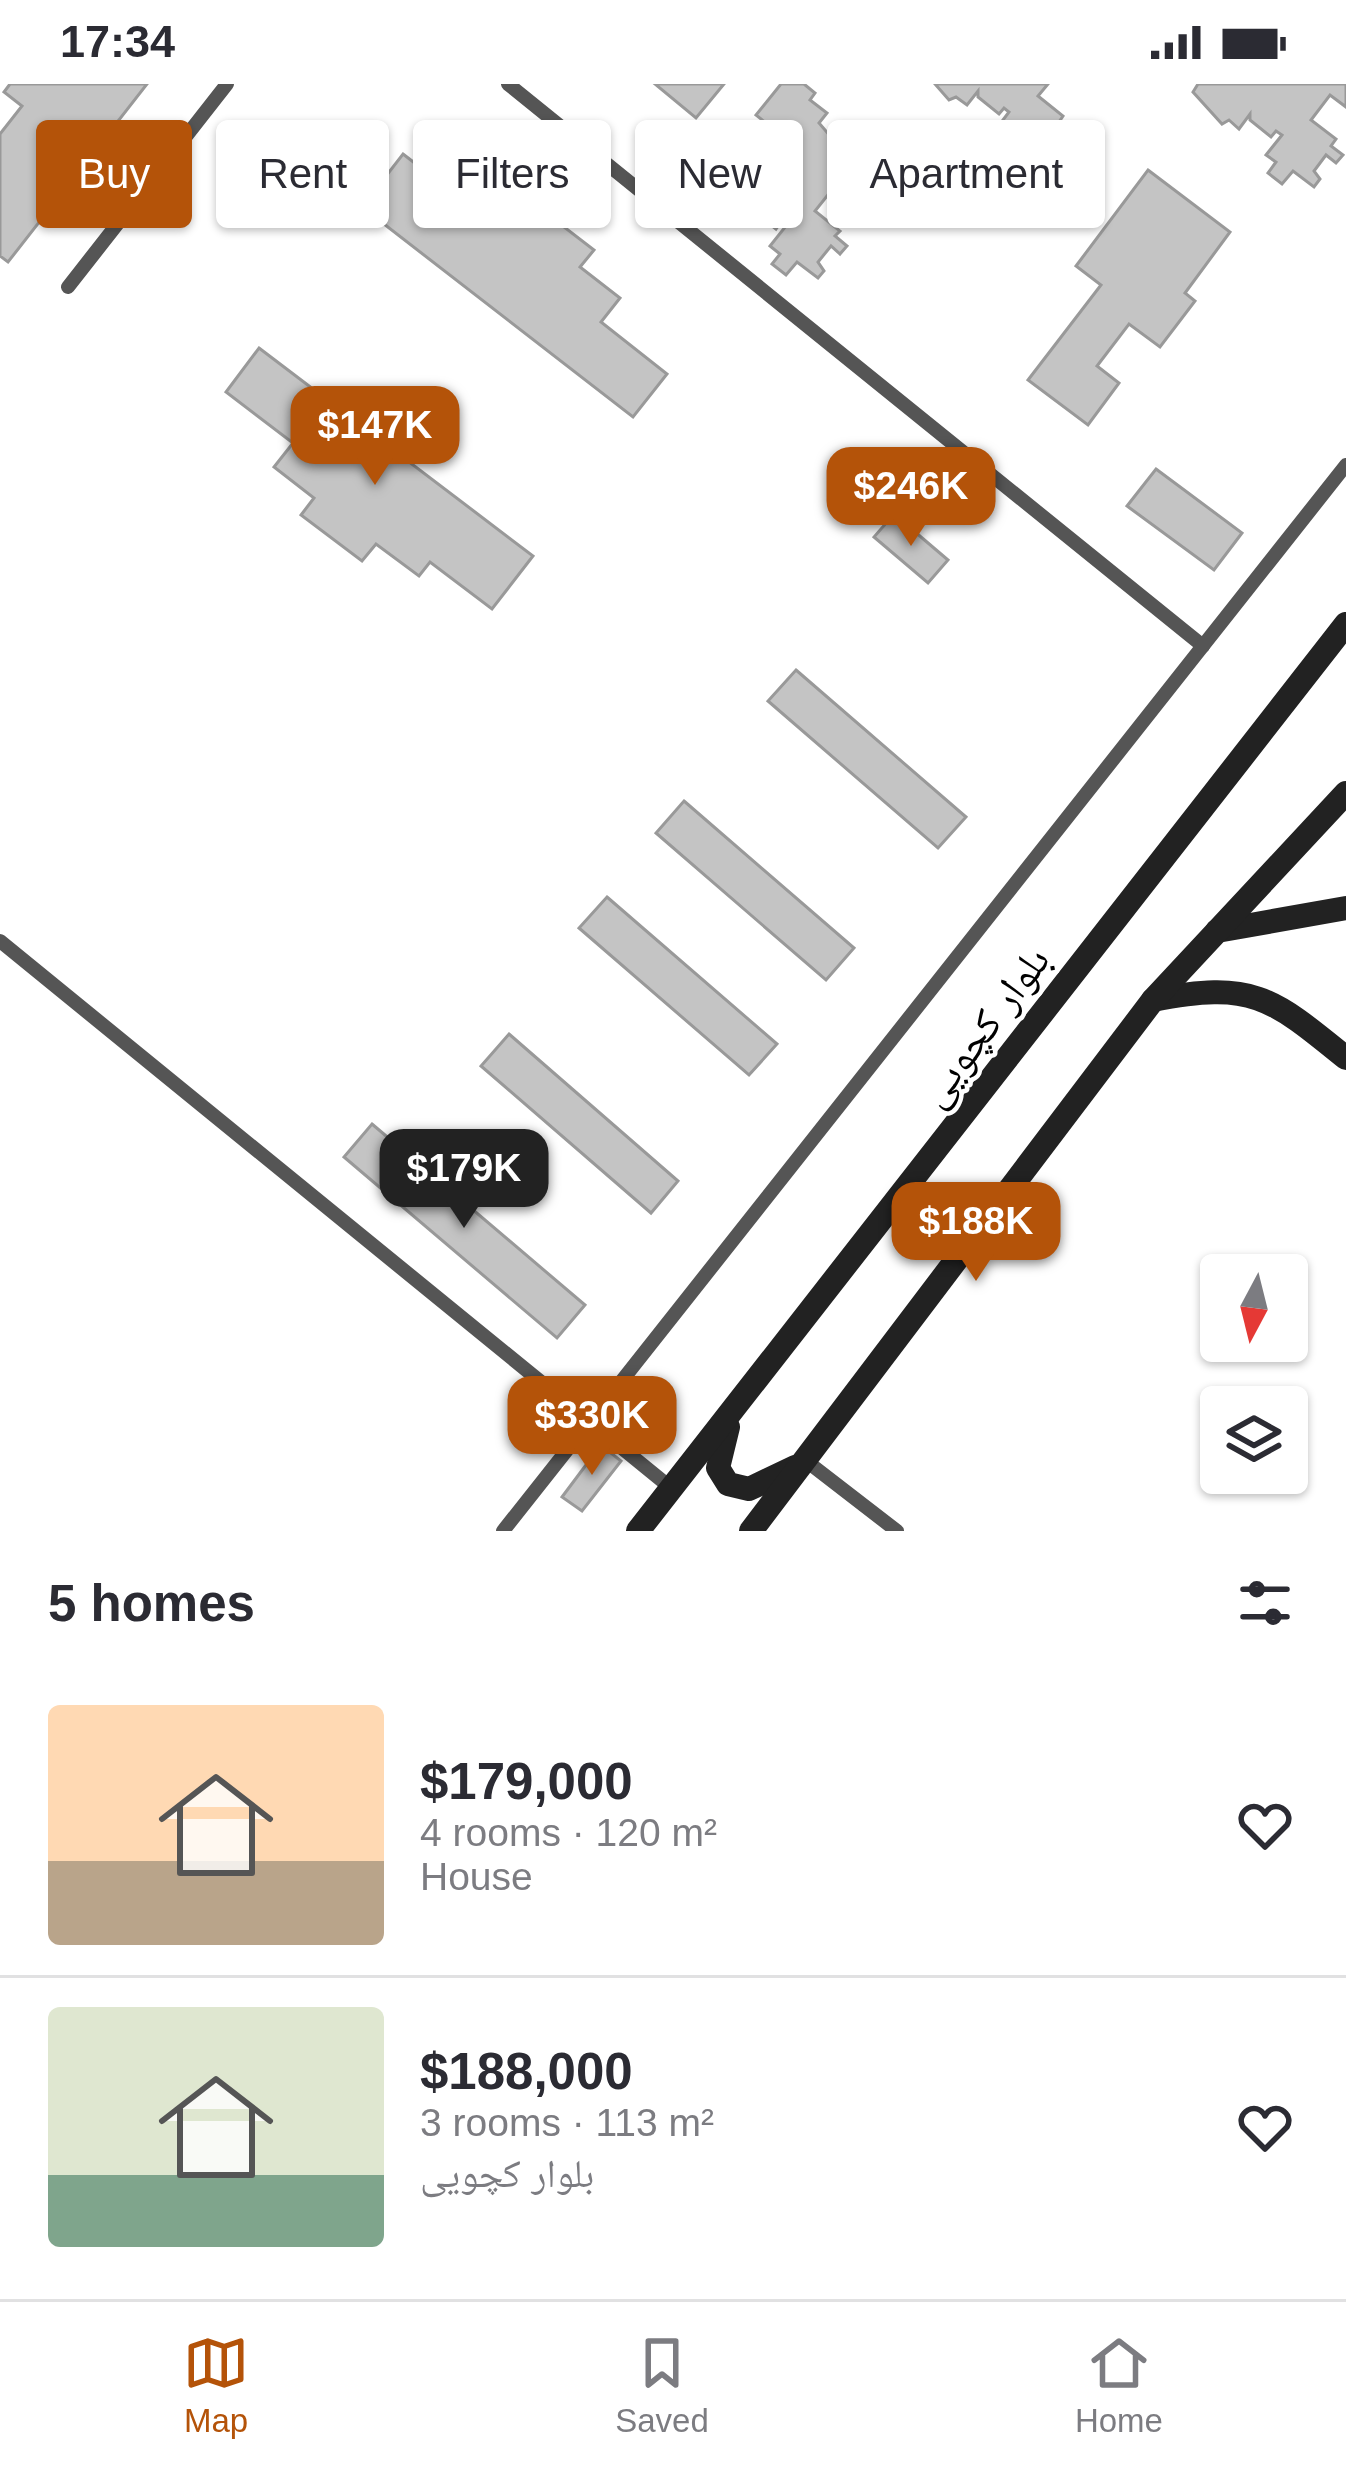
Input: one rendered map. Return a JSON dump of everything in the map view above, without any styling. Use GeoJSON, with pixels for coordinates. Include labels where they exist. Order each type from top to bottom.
{"type":"FeatureCollection","features":[{"type":"Feature","properties":{"kind":"main road","name":"بلوار کچویی"},"geometry":{"type":"LineString","coordinates":[[638,1531],[1346,624]]}},
{"type":"Feature","properties":{"kind":"main road"},"geometry":{"type":"LineString","coordinates":[[751,1531],[1153,1000],[1346,794]]}},
{"type":"Feature","properties":{"kind":"main road"},"geometry":{"type":"LineString","coordinates":[[1217,931],[1346,908]]}},
{"type":"Feature","properties":{"kind":"main road"},"geometry":{"type":"LineString","coordinates":[[1153,1000],[1204,990],[1248,992],[1288,1011],[1346,1058]]}},
{"type":"Feature","properties":{"kind":"main road"},"geometry":{"type":"LineString","coordinates":[[732,1414],[718,1468],[728,1484],[749,1489],[805,1460]]}},
{"type":"Feature","properties":{"kind":"lane"},"geometry":{"type":"LineString","coordinates":[[68,287],[227,84]]}},
{"type":"Feature","properties":{"kind":"lane"},"geometry":{"type":"LineString","coordinates":[[508,84],[1202,646]]}},
{"type":"Feature","properties":{"kind":"lane"},"geometry":{"type":"LineString","coordinates":[[503,1531],[1346,465]]}},
{"type":"Feature","properties":{"kind":"lane"},"geometry":{"type":"LineString","coordinates":[[0,941],[671,1488]]}},
{"type":"Feature","properties":{"kind":"lane"},"geometry":{"type":"LineString","coordinates":[[805,1460],[897,1531]]}},
{"type":"Feature","properties":{"kind":"building"},"geometry":{"type":"Polygon","coordinates":[[[10,84],[147,84],[119,120],[36,120],[36,226],[8,262],[0,256],[0,134],[22,106],[4,92],[10,84]]]}},
{"type":"Feature","properties":{"kind":"building"},"geometry":{"type":"Polygon","coordinates":[[[655,84],[724,84],[696,118],[655,84]]]}},
{"type":"Feature","properties":{"kind":"building"},"geometry":{"type":"Polygon","coordinates":[[[781,84],[804,84],[815,93],[810,100],[827,113],[819,123],[827,132],[827,196],[815,211],[827,221],[827,228],[840,231],[835,236],[847,246],[840,254],[831,246],[818,262],[824,271],[818,278],[797,262],[786,275],[772,264],[780,254],[770,246],[784,228],[803,228],[803,120],[762,120],[756,115],[781,84]]]}},
{"type":"Feature","properties":{"kind":"building"},"geometry":{"type":"Polygon","coordinates":[[[935,84],[1048,84],[1038,96],[1063,116],[1060,120],[1003,120],[1009,112],[1004,108],[999,114],[978,97],[978,91],[967,105],[956,97],[949,100],[935,84]]]}},
{"type":"Feature","properties":{"kind":"building"},"geometry":{"type":"Polygon","coordinates":[[[1198,84],[1346,84],[1346,107],[1330,95],[1311,120],[1336,139],[1331,146],[1343,155],[1336,163],[1326,155],[1314,171],[1320,179],[1314,187],[1293,171],[1282,184],[1268,173],[1276,162],[1266,155],[1282,135],[1276,131],[1271,137],[1250,120],[1250,114],[1239,129],[1229,120],[1222,124],[1193,92],[1198,84]]]}},
{"type":"Feature","properties":{"kind":"building"},"geometry":{"type":"Polygon","coordinates":[[[403,154],[413,162],[413,228],[565,228],[594,250],[580,267],[620,298],[601,322],[667,374],[633,417],[389,228],[389,172],[403,154]]]}},
{"type":"Feature","properties":{"kind":"building"},"geometry":{"type":"Polygon","coordinates":[[[1148,170],[1230,232],[1185,293],[1195,301],[1160,347],[1129,324],[1097,366],[1119,383],[1088,425],[1028,380],[1101,285],[1076,266],[1148,170]]]}},
{"type":"Feature","properties":{"kind":"building"},"geometry":{"type":"Polygon","coordinates":[[[259,348],[533,556],[492,609],[430,562],[419,576],[376,544],[362,561],[301,515],[314,498],[274,467],[293,443],[226,392],[259,348]]]}},
{"type":"Feature","properties":{"kind":"building"},"geometry":{"type":"Polygon","coordinates":[[[1156,469],[1242,533],[1214,570],[1127,506],[1156,469]]]}},
{"type":"Feature","properties":{"kind":"building"},"geometry":{"type":"Polygon","coordinates":[[[894,514],[948,560],[928,583],[874,537],[894,514]]]}},
{"type":"Feature","properties":{"kind":"building"},"geometry":{"type":"Polygon","coordinates":[[[796,670],[966,817],[938,848],[768,701],[796,670]]]}},
{"type":"Feature","properties":{"kind":"building"},"geometry":{"type":"Polygon","coordinates":[[[684,801],[854,948],[826,980],[656,833],[684,801]]]}},
{"type":"Feature","properties":{"kind":"building"},"geometry":{"type":"Polygon","coordinates":[[[607,897],[777,1044],[749,1075],[579,928],[607,897]]]}},
{"type":"Feature","properties":{"kind":"building"},"geometry":{"type":"Polygon","coordinates":[[[509,1034],[678,1181],[651,1213],[481,1066],[509,1034]]]}},
{"type":"Feature","properties":{"kind":"building"},"geometry":{"type":"Polygon","coordinates":[[[372,1124],[585,1305],[557,1338],[344,1157],[372,1124]]]}},
{"type":"Feature","properties":{"kind":"building"},"geometry":{"type":"Polygon","coordinates":[[[601,1445],[621,1461],[582,1511],[562,1497],[601,1445]]]}}]}
